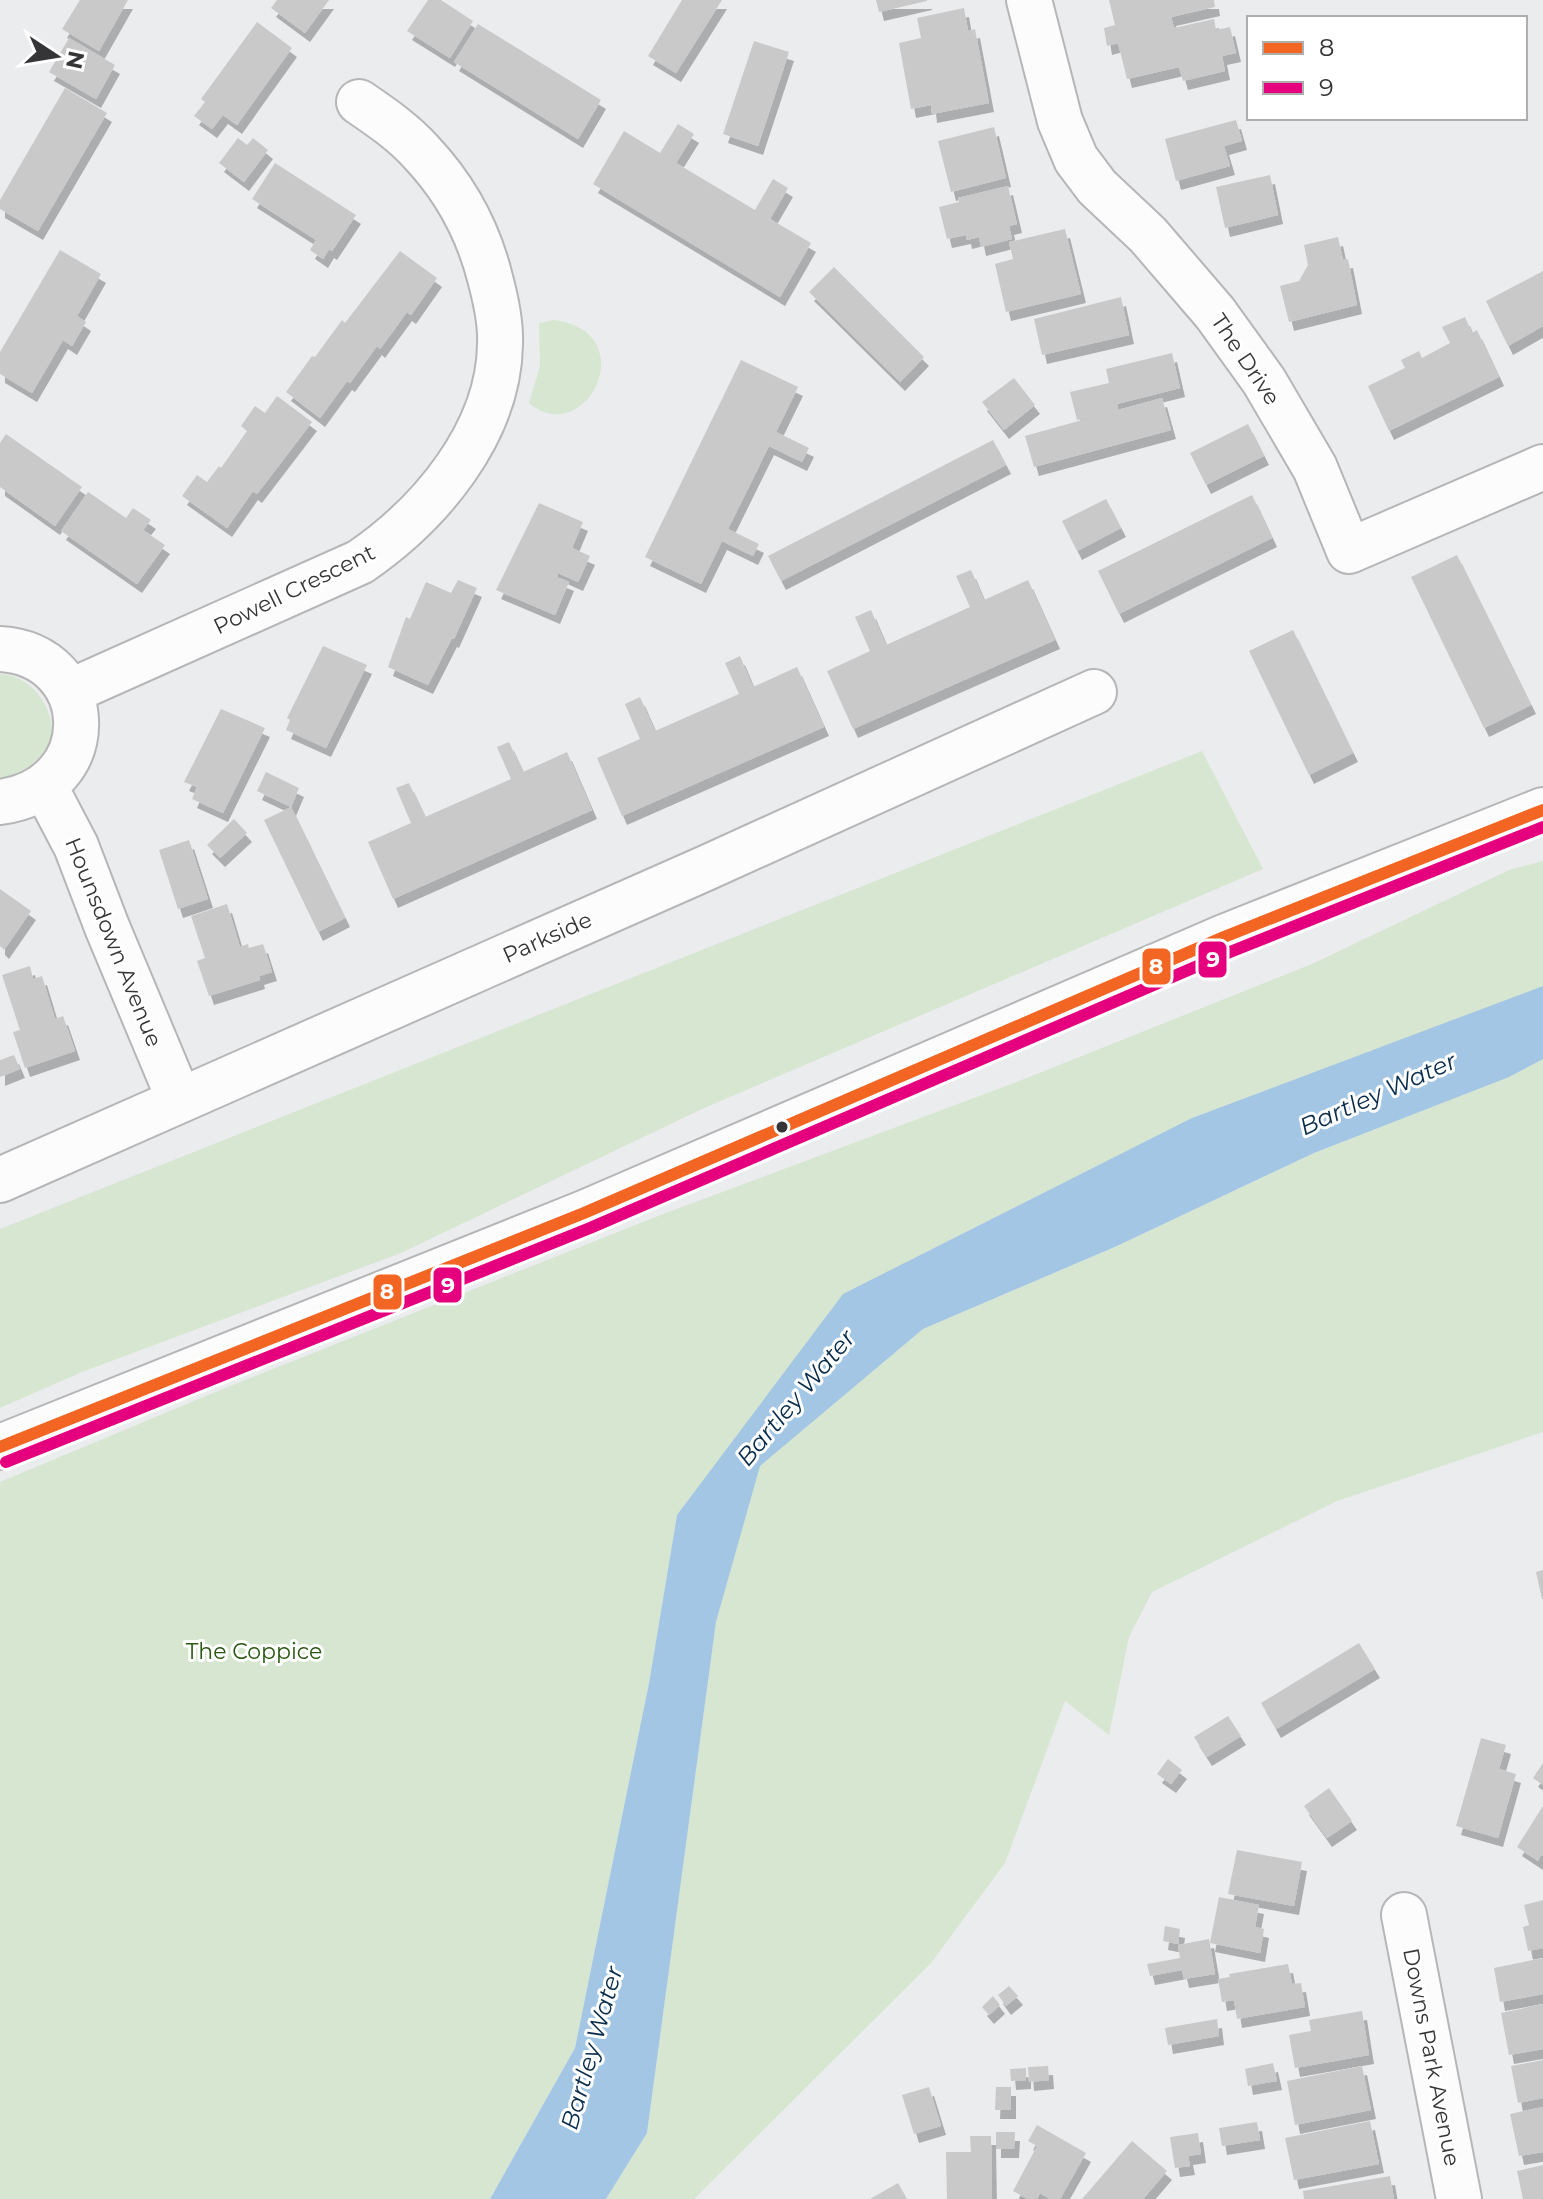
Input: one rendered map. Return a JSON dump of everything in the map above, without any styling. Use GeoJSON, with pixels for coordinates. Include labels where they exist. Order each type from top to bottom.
{"type":"FeatureCollection","features":[{"type":"Feature","properties":{"kind":"street","name":"The Drive"},"geometry":{"type":"LineString","coordinates":[[1029,0],[1060,121],[1076,159],[1097,187],[1148,235],[1187,279],[1264,381],[1315,468],[1349,551],[1543,467]]}},
{"type":"Feature","properties":{"kind":"street","name":"Powell Crescent"},"geometry":{"type":"LineString","coordinates":[[69,692],[370,555],[433,501],[452,474],[488,408],[498,368],[499,317],[485,256],[474,227],[458,198],[420,150],[359,102]]}},
{"type":"Feature","properties":{"kind":"street"},"geometry":{"type":"LineString","coordinates":[[0,649],[17,650],[38,658],[56,673],[69,692],[76,717],[74,744],[64,768],[45,787],[22,799],[0,802]]}},
{"type":"Feature","properties":{"kind":"street","name":"Parkside"},"geometry":{"type":"LineString","coordinates":[[0,1180],[706,868],[1094,692]]}},
{"type":"Feature","properties":{"kind":"street","name":"Hounsdown Avenue"},"geometry":{"type":"LineString","coordinates":[[45,787],[76,846],[179,1099]]}},
{"type":"Feature","properties":{"kind":"street"},"geometry":{"type":"LineString","coordinates":[[0,1447],[584,1213],[1224,937],[1543,810]]}},
{"type":"Feature","properties":{"kind":"street","name":"Downs Park Avenue"},"geometry":{"type":"LineString","coordinates":[[1404,1915],[1459,2199]]}},
{"type":"Feature","properties":{"kind":"green space"},"geometry":{"type":"Polygon","coordinates":[[[554,320],[581,329],[596,345],[601,364],[597,384],[586,401],[570,412],[550,414],[529,403],[540,366],[539,323],[554,320]]]}},
{"type":"Feature","properties":{"kind":"green space"},"geometry":{"type":"Polygon","coordinates":[[[0,674],[15,677],[29,685],[40,696],[52,725],[46,755],[35,767],[0,782],[0,674]]]}},
{"type":"Feature","properties":{"kind":"green space"},"geometry":{"type":"Polygon","coordinates":[[[1202,751],[1263,869],[702,1109],[401,1253],[82,1372],[0,1408],[0,1229],[1202,751]]]}},
{"type":"Feature","properties":{"kind":"green space","name":"The Coppice"},"geometry":{"type":"Polygon","coordinates":[[[1543,861],[1543,1432],[1337,1501],[1152,1592],[1129,1637],[1109,1735],[1065,1701],[1005,1863],[931,1963],[694,2199],[606,2199],[647,2133],[716,1622],[759,1466],[923,1329],[1117,1246],[1314,1153],[1508,1077],[1428,1030],[1192,1118],[1175,1128],[677,1515],[649,1683],[575,2048],[490,2199],[0,2199],[0,1482],[225,1388],[658,1216],[1014,1083],[1312,964],[1509,870],[1543,861]]]}},
{"type":"Feature","properties":{"kind":"water","name":"Bartley Water"},"geometry":{"type":"Polygon","coordinates":[[[1543,986],[1543,1059],[1509,1077],[1314,1153],[1117,1246],[923,1329],[760,1466],[716,1622],[647,2133],[606,2199],[490,2199],[575,2048],[649,1683],[677,1515],[843,1294],[1192,1118],[1543,986]]]}},
{"type":"Feature","properties":{"kind":"building"},"geometry":{"type":"Polygon","coordinates":[[[80,0],[128,0],[99,51],[62,29],[80,0]]]}},
{"type":"Feature","properties":{"kind":"building"},"geometry":{"type":"Polygon","coordinates":[[[277,0],[329,0],[305,33],[271,8],[277,0]]]}},
{"type":"Feature","properties":{"kind":"building"},"geometry":{"type":"Polygon","coordinates":[[[428,0],[441,0],[473,21],[450,58],[407,31],[428,0]]]}},
{"type":"Feature","properties":{"kind":"building"},"geometry":{"type":"Polygon","coordinates":[[[682,0],[722,0],[676,73],[648,56],[682,0]]]}},
{"type":"Feature","properties":{"kind":"building"},"geometry":{"type":"Polygon","coordinates":[[[876,0],[927,0],[927,1],[879,12],[876,0]]]}},
{"type":"Feature","properties":{"kind":"building"},"geometry":{"type":"Polygon","coordinates":[[[1109,0],[1214,0],[1215,7],[1171,17],[1174,28],[1214,19],[1216,30],[1230,27],[1236,53],[1222,56],[1225,71],[1183,81],[1179,67],[1127,79],[1118,43],[1107,46],[1104,28],[1115,25],[1109,0]]]}},
{"type":"Feature","properties":{"kind":"building"},"geometry":{"type":"Polygon","coordinates":[[[964,8],[968,31],[975,29],[989,103],[932,114],[931,105],[911,109],[899,43],[921,38],[917,18],[964,8]]]}},
{"type":"Feature","properties":{"kind":"building"},"geometry":{"type":"Polygon","coordinates":[[[257,22],[292,48],[237,125],[223,115],[212,129],[194,116],[205,102],[201,99],[257,22]]]}},
{"type":"Feature","properties":{"kind":"building"},"geometry":{"type":"Polygon","coordinates":[[[478,24],[601,100],[578,139],[454,62],[478,24]]]}},
{"type":"Feature","properties":{"kind":"building"},"geometry":{"type":"Polygon","coordinates":[[[69,38],[115,65],[96,99],[49,72],[69,38]]]}},
{"type":"Feature","properties":{"kind":"building"},"geometry":{"type":"Polygon","coordinates":[[[754,41],[789,52],[758,146],[723,134],[754,41]]]}},
{"type":"Feature","properties":{"kind":"building"},"geometry":{"type":"Polygon","coordinates":[[[65,88],[107,113],[38,231],[0,209],[0,200],[65,88]]]}},
{"type":"Feature","properties":{"kind":"building"},"geometry":{"type":"Polygon","coordinates":[[[1236,120],[1242,141],[1224,146],[1230,166],[1176,181],[1165,139],[1236,120]]]}},
{"type":"Feature","properties":{"kind":"building"},"geometry":{"type":"Polygon","coordinates":[[[678,124],[694,134],[676,163],[755,210],[773,179],[788,188],[770,219],[811,243],[780,297],[593,184],[624,131],[660,153],[678,124]]]}},
{"type":"Feature","properties":{"kind":"building"},"geometry":{"type":"Polygon","coordinates":[[[994,127],[1006,178],[951,192],[938,141],[994,127]]]}},
{"type":"Feature","properties":{"kind":"building"},"geometry":{"type":"Polygon","coordinates":[[[238,138],[247,145],[253,138],[268,150],[244,182],[219,163],[238,138]]]}},
{"type":"Feature","properties":{"kind":"building"},"geometry":{"type":"Polygon","coordinates":[[[275,163],[356,215],[332,251],[329,249],[323,259],[310,250],[316,240],[252,199],[275,163]]]}},
{"type":"Feature","properties":{"kind":"building"},"geometry":{"type":"Polygon","coordinates":[[[1270,175],[1278,215],[1225,228],[1216,187],[1270,175]]]}},
{"type":"Feature","properties":{"kind":"building"},"geometry":{"type":"Polygon","coordinates":[[[1008,186],[1017,224],[1009,226],[1012,239],[981,247],[979,237],[967,240],[966,235],[947,239],[939,207],[959,202],[958,198],[1008,186]]]}},
{"type":"Feature","properties":{"kind":"building"},"geometry":{"type":"Polygon","coordinates":[[[1065,229],[1081,294],[1006,312],[995,264],[1013,259],[1009,242],[1065,229]]]}},
{"type":"Feature","properties":{"kind":"building"},"geometry":{"type":"Polygon","coordinates":[[[1338,237],[1343,260],[1348,259],[1357,305],[1289,322],[1280,286],[1299,281],[1308,265],[1304,245],[1338,237]]]}},
{"type":"Feature","properties":{"kind":"building"},"geometry":{"type":"Polygon","coordinates":[[[60,250],[101,274],[77,316],[86,322],[72,346],[63,340],[32,393],[0,374],[0,352],[60,250]]]}},
{"type":"Feature","properties":{"kind":"building"},"geometry":{"type":"Polygon","coordinates":[[[400,251],[437,278],[411,315],[407,312],[380,349],[377,346],[350,383],[347,381],[320,418],[286,392],[342,320],[345,323],[400,251]]]}},
{"type":"Feature","properties":{"kind":"building"},"geometry":{"type":"Polygon","coordinates":[[[834,267],[924,357],[900,382],[809,292],[834,267]]]}},
{"type":"Feature","properties":{"kind":"building"},"geometry":{"type":"Polygon","coordinates":[[[1543,271],[1543,326],[1508,346],[1486,301],[1543,271]]]}},
{"type":"Feature","properties":{"kind":"building"},"geometry":{"type":"Polygon","coordinates":[[[1121,297],[1129,335],[1042,355],[1034,319],[1121,297]]]}},
{"type":"Feature","properties":{"kind":"building"},"geometry":{"type":"Polygon","coordinates":[[[1465,317],[1472,333],[1477,330],[1499,377],[1389,431],[1368,386],[1405,368],[1401,360],[1419,351],[1422,358],[1450,343],[1442,327],[1465,317]]]}},
{"type":"Feature","properties":{"kind":"building"},"geometry":{"type":"Polygon","coordinates":[[[1172,353],[1180,388],[1117,404],[1118,410],[1162,398],[1171,430],[1034,467],[1025,436],[1100,415],[1077,420],[1070,392],[1109,383],[1106,369],[1172,353]]]}},
{"type":"Feature","properties":{"kind":"building"},"geometry":{"type":"Polygon","coordinates":[[[741,360],[798,387],[776,432],[809,448],[802,462],[769,446],[728,529],[759,544],[753,556],[722,541],[701,584],[645,557],[741,360]]]}},
{"type":"Feature","properties":{"kind":"building"},"geometry":{"type":"Polygon","coordinates":[[[1014,378],[1035,405],[1004,430],[982,402],[1014,378]]]}},
{"type":"Feature","properties":{"kind":"building"},"geometry":{"type":"Polygon","coordinates":[[[277,396],[312,422],[257,494],[253,491],[227,528],[182,496],[197,475],[207,482],[219,466],[221,468],[247,431],[241,426],[255,406],[265,413],[277,396]]]}},
{"type":"Feature","properties":{"kind":"building"},"geometry":{"type":"Polygon","coordinates":[[[1248,424],[1264,456],[1206,485],[1190,453],[1248,424]]]}},
{"type":"Feature","properties":{"kind":"building"},"geometry":{"type":"Polygon","coordinates":[[[6,434],[82,487],[55,526],[0,487],[0,443],[6,434]]]}},
{"type":"Feature","properties":{"kind":"building"},"geometry":{"type":"Polygon","coordinates":[[[993,440],[1006,465],[781,581],[768,556],[993,440]]]}},
{"type":"Feature","properties":{"kind":"building"},"geometry":{"type":"Polygon","coordinates":[[[88,492],[126,518],[133,508],[151,520],[143,530],[165,545],[137,584],[61,531],[88,492]]]}},
{"type":"Feature","properties":{"kind":"building"},"geometry":{"type":"Polygon","coordinates":[[[1252,495],[1272,538],[1119,614],[1098,571],[1252,495]]]}},
{"type":"Feature","properties":{"kind":"building"},"geometry":{"type":"Polygon","coordinates":[[[1106,499],[1121,528],[1077,551],[1062,521],[1106,499]]]}},
{"type":"Feature","properties":{"kind":"building"},"geometry":{"type":"Polygon","coordinates":[[[539,503],[583,522],[572,548],[590,556],[578,582],[558,573],[557,577],[569,582],[555,615],[496,590],[539,503]]]}},
{"type":"Feature","properties":{"kind":"building"},"geometry":{"type":"Polygon","coordinates":[[[1457,555],[1531,705],[1484,728],[1411,577],[1457,555]]]}},
{"type":"Feature","properties":{"kind":"building"},"geometry":{"type":"Polygon","coordinates":[[[971,570],[984,600],[1028,580],[1055,640],[853,729],[827,671],[870,651],[855,617],[871,610],[886,645],[970,607],[956,576],[971,570]]]}},
{"type":"Feature","properties":{"kind":"building"},"geometry":{"type":"Polygon","coordinates":[[[458,580],[477,588],[454,639],[428,685],[388,667],[406,617],[410,619],[426,582],[451,593],[458,580]]]}},
{"type":"Feature","properties":{"kind":"building"},"geometry":{"type":"Polygon","coordinates":[[[1293,630],[1353,753],[1309,775],[1249,651],[1293,630]]]}},
{"type":"Feature","properties":{"kind":"building"},"geometry":{"type":"Polygon","coordinates":[[[323,646],[367,665],[326,748],[286,730],[290,720],[287,718],[323,646]]]}},
{"type":"Feature","properties":{"kind":"building"},"geometry":{"type":"Polygon","coordinates":[[[740,656],[753,687],[797,667],[824,727],[622,816],[597,758],[640,739],[625,704],[640,697],[655,731],[739,694],[725,663],[740,656]]]}},
{"type":"Feature","properties":{"kind":"building"},"geometry":{"type":"Polygon","coordinates":[[[221,709],[265,728],[223,813],[192,799],[197,787],[184,782],[221,709]]]}},
{"type":"Feature","properties":{"kind":"building"},"geometry":{"type":"Polygon","coordinates":[[[509,742],[523,772],[567,752],[592,810],[393,899],[368,842],[411,823],[396,788],[409,783],[425,817],[511,779],[497,747],[509,742]]]}},
{"type":"Feature","properties":{"kind":"building"},"geometry":{"type":"Polygon","coordinates":[[[266,772],[299,788],[291,807],[257,791],[266,772]]]}},
{"type":"Feature","properties":{"kind":"building"},"geometry":{"type":"Polygon","coordinates":[[[291,807],[345,918],[318,932],[264,820],[291,807]]]}},
{"type":"Feature","properties":{"kind":"building"},"geometry":{"type":"Polygon","coordinates":[[[234,819],[247,833],[220,858],[207,845],[234,819]]]}},
{"type":"Feature","properties":{"kind":"building"},"geometry":{"type":"Polygon","coordinates":[[[189,840],[208,899],[178,909],[159,850],[189,840]]]}},
{"type":"Feature","properties":{"kind":"building"},"geometry":{"type":"Polygon","coordinates":[[[0,889],[31,911],[4,950],[0,946],[0,889]]]}},
{"type":"Feature","properties":{"kind":"building"},"geometry":{"type":"Polygon","coordinates":[[[227,904],[240,947],[263,944],[272,972],[259,976],[260,980],[209,996],[197,961],[205,958],[191,916],[227,904]]]}},
{"type":"Feature","properties":{"kind":"building"},"geometry":{"type":"Polygon","coordinates":[[[30,966],[33,979],[42,976],[55,1019],[63,1016],[75,1051],[25,1068],[13,1032],[20,1030],[2,975],[30,966]]]}},
{"type":"Feature","properties":{"kind":"building"},"geometry":{"type":"Polygon","coordinates":[[[14,1055],[20,1069],[0,1077],[0,1060],[14,1055]]]}},
{"type":"Feature","properties":{"kind":"building"},"geometry":{"type":"Polygon","coordinates":[[[1543,1570],[1543,1599],[1542,1599],[1536,1572],[1543,1570]]]}},
{"type":"Feature","properties":{"kind":"building"},"geometry":{"type":"Polygon","coordinates":[[[1359,1643],[1375,1669],[1276,1729],[1261,1703],[1359,1643]]]}},
{"type":"Feature","properties":{"kind":"building"},"geometry":{"type":"Polygon","coordinates":[[[1228,1716],[1241,1736],[1207,1757],[1194,1737],[1228,1716]]]}},
{"type":"Feature","properties":{"kind":"building"},"geometry":{"type":"Polygon","coordinates":[[[1481,1738],[1506,1745],[1499,1769],[1516,1774],[1498,1838],[1456,1826],[1481,1738]]]}},
{"type":"Feature","properties":{"kind":"building"},"geometry":{"type":"Polygon","coordinates":[[[1168,1759],[1182,1770],[1171,1784],[1157,1774],[1168,1759]]]}},
{"type":"Feature","properties":{"kind":"building"},"geometry":{"type":"Polygon","coordinates":[[[1543,1763],[1543,1785],[1533,1778],[1543,1763]]]}},
{"type":"Feature","properties":{"kind":"building"},"geometry":{"type":"Polygon","coordinates":[[[1329,1788],[1352,1821],[1327,1838],[1304,1806],[1329,1788]]]}},
{"type":"Feature","properties":{"kind":"building"},"geometry":{"type":"Polygon","coordinates":[[[1543,1806],[1543,1856],[1538,1861],[1517,1847],[1543,1806]]]}},
{"type":"Feature","properties":{"kind":"building"},"geometry":{"type":"Polygon","coordinates":[[[1237,1850],[1302,1862],[1294,1906],[1228,1894],[1237,1850]]]}},
{"type":"Feature","properties":{"kind":"building"},"geometry":{"type":"Polygon","coordinates":[[[1219,1897],[1259,1905],[1255,1927],[1264,1929],[1260,1953],[1210,1943],[1219,1897]]]}},
{"type":"Feature","properties":{"kind":"building"},"geometry":{"type":"Polygon","coordinates":[[[1543,1900],[1543,1948],[1528,1951],[1523,1927],[1529,1925],[1524,1905],[1543,1900]]]}},
{"type":"Feature","properties":{"kind":"building"},"geometry":{"type":"Polygon","coordinates":[[[1165,1926],[1180,1929],[1178,1944],[1163,1941],[1165,1926]]]}},
{"type":"Feature","properties":{"kind":"building"},"geometry":{"type":"Polygon","coordinates":[[[1209,1939],[1215,1974],[1184,1979],[1182,1970],[1150,1976],[1147,1964],[1180,1958],[1178,1945],[1209,1939]]]}},
{"type":"Feature","properties":{"kind":"building"},"geometry":{"type":"Polygon","coordinates":[[[1543,1958],[1543,1994],[1500,2002],[1494,1968],[1543,1958]]]}},
{"type":"Feature","properties":{"kind":"building"},"geometry":{"type":"Polygon","coordinates":[[[1288,1964],[1292,1984],[1301,1983],[1305,2007],[1237,2019],[1234,2000],[1222,2002],[1218,1979],[1230,1977],[1229,1974],[1288,1964]]]}},
{"type":"Feature","properties":{"kind":"building"},"geometry":{"type":"Polygon","coordinates":[[[1009,1986],[1018,1996],[1006,2006],[998,1995],[1009,1986]]]}},
{"type":"Feature","properties":{"kind":"building"},"geometry":{"type":"Polygon","coordinates":[[[993,1996],[1000,2005],[989,2015],[982,2007],[993,1996]]]}},
{"type":"Feature","properties":{"kind":"building"},"geometry":{"type":"Polygon","coordinates":[[[1543,2004],[1543,2049],[1509,2055],[1501,2013],[1543,2004]]]}},
{"type":"Feature","properties":{"kind":"building"},"geometry":{"type":"Polygon","coordinates":[[[1362,2011],[1369,2055],[1295,2068],[1289,2035],[1311,2031],[1309,2020],[1362,2011]]]}},
{"type":"Feature","properties":{"kind":"building"},"geometry":{"type":"Polygon","coordinates":[[[1217,2019],[1219,2036],[1168,2045],[1165,2028],[1217,2019]]]}},
{"type":"Feature","properties":{"kind":"building"},"geometry":{"type":"Polygon","coordinates":[[[1543,2060],[1543,2098],[1518,2103],[1511,2066],[1543,2060]]]}},
{"type":"Feature","properties":{"kind":"building"},"geometry":{"type":"Polygon","coordinates":[[[1273,2063],[1277,2081],[1248,2086],[1245,2069],[1273,2063]]]}},
{"type":"Feature","properties":{"kind":"building"},"geometry":{"type":"Polygon","coordinates":[[[1048,2066],[1049,2080],[1029,2082],[1028,2067],[1048,2066]]]}},
{"type":"Feature","properties":{"kind":"building"},"geometry":{"type":"Polygon","coordinates":[[[1362,2066],[1371,2110],[1295,2125],[1287,2081],[1362,2066]]]}},
{"type":"Feature","properties":{"kind":"building"},"geometry":{"type":"Polygon","coordinates":[[[1026,2068],[1026,2080],[1011,2081],[1010,2069],[1026,2068]]]}},
{"type":"Feature","properties":{"kind":"building"},"geometry":{"type":"Polygon","coordinates":[[[929,2087],[941,2126],[914,2134],[902,2095],[929,2087]]]}},
{"type":"Feature","properties":{"kind":"building"},"geometry":{"type":"Polygon","coordinates":[[[996,2087],[1011,2087],[1011,2110],[995,2110],[996,2087]]]}},
{"type":"Feature","properties":{"kind":"building"},"geometry":{"type":"Polygon","coordinates":[[[1543,2107],[1543,2152],[1519,2156],[1510,2114],[1543,2107]]]}},
{"type":"Feature","properties":{"kind":"building"},"geometry":{"type":"Polygon","coordinates":[[[1370,2121],[1379,2164],[1294,2180],[1285,2138],[1370,2121]]]}},
{"type":"Feature","properties":{"kind":"building"},"geometry":{"type":"Polygon","coordinates":[[[1257,2122],[1260,2140],[1222,2146],[1219,2128],[1257,2122]]]}},
{"type":"Feature","properties":{"kind":"building"},"geometry":{"type":"Polygon","coordinates":[[[1037,2125],[1086,2153],[1060,2199],[1050,2199],[1040,2193],[1037,2199],[1028,2199],[1013,2191],[1037,2146],[1028,2141],[1037,2125]]]}},
{"type":"Feature","properties":{"kind":"building"},"geometry":{"type":"Polygon","coordinates":[[[996,2132],[1015,2132],[1014,2149],[996,2149],[996,2132]]]}},
{"type":"Feature","properties":{"kind":"building"},"geometry":{"type":"Polygon","coordinates":[[[1198,2133],[1201,2154],[1188,2156],[1190,2166],[1175,2168],[1170,2137],[1198,2133]]]}},
{"type":"Feature","properties":{"kind":"building"},"geometry":{"type":"Polygon","coordinates":[[[970,2136],[991,2136],[992,2199],[947,2199],[946,2152],[971,2152],[970,2136]]]}},
{"type":"Feature","properties":{"kind":"building"},"geometry":{"type":"Polygon","coordinates":[[[1132,2141],[1167,2171],[1143,2199],[1082,2199],[1132,2141]]]}},
{"type":"Feature","properties":{"kind":"building"},"geometry":{"type":"Polygon","coordinates":[[[1543,2165],[1543,2199],[1523,2199],[1517,2171],[1543,2165]]]}},
{"type":"Feature","properties":{"kind":"building"},"geometry":{"type":"Polygon","coordinates":[[[1390,2176],[1394,2199],[1304,2199],[1303,2191],[1390,2176]]]}},
{"type":"Feature","properties":{"kind":"building"},"geometry":{"type":"Polygon","coordinates":[[[898,2183],[907,2199],[870,2199],[898,2183]]]}},
{"type":"Feature","properties":{"kind":"transit line","name":"8"},"geometry":{"type":"LineString","coordinates":[[0,1447],[584,1213],[1224,937],[1543,810]]}},
{"type":"Feature","properties":{"kind":"transit line","name":"9"},"geometry":{"type":"LineString","coordinates":[[6,1462],[590,1228],[1230,952],[1543,827]]}}]}
